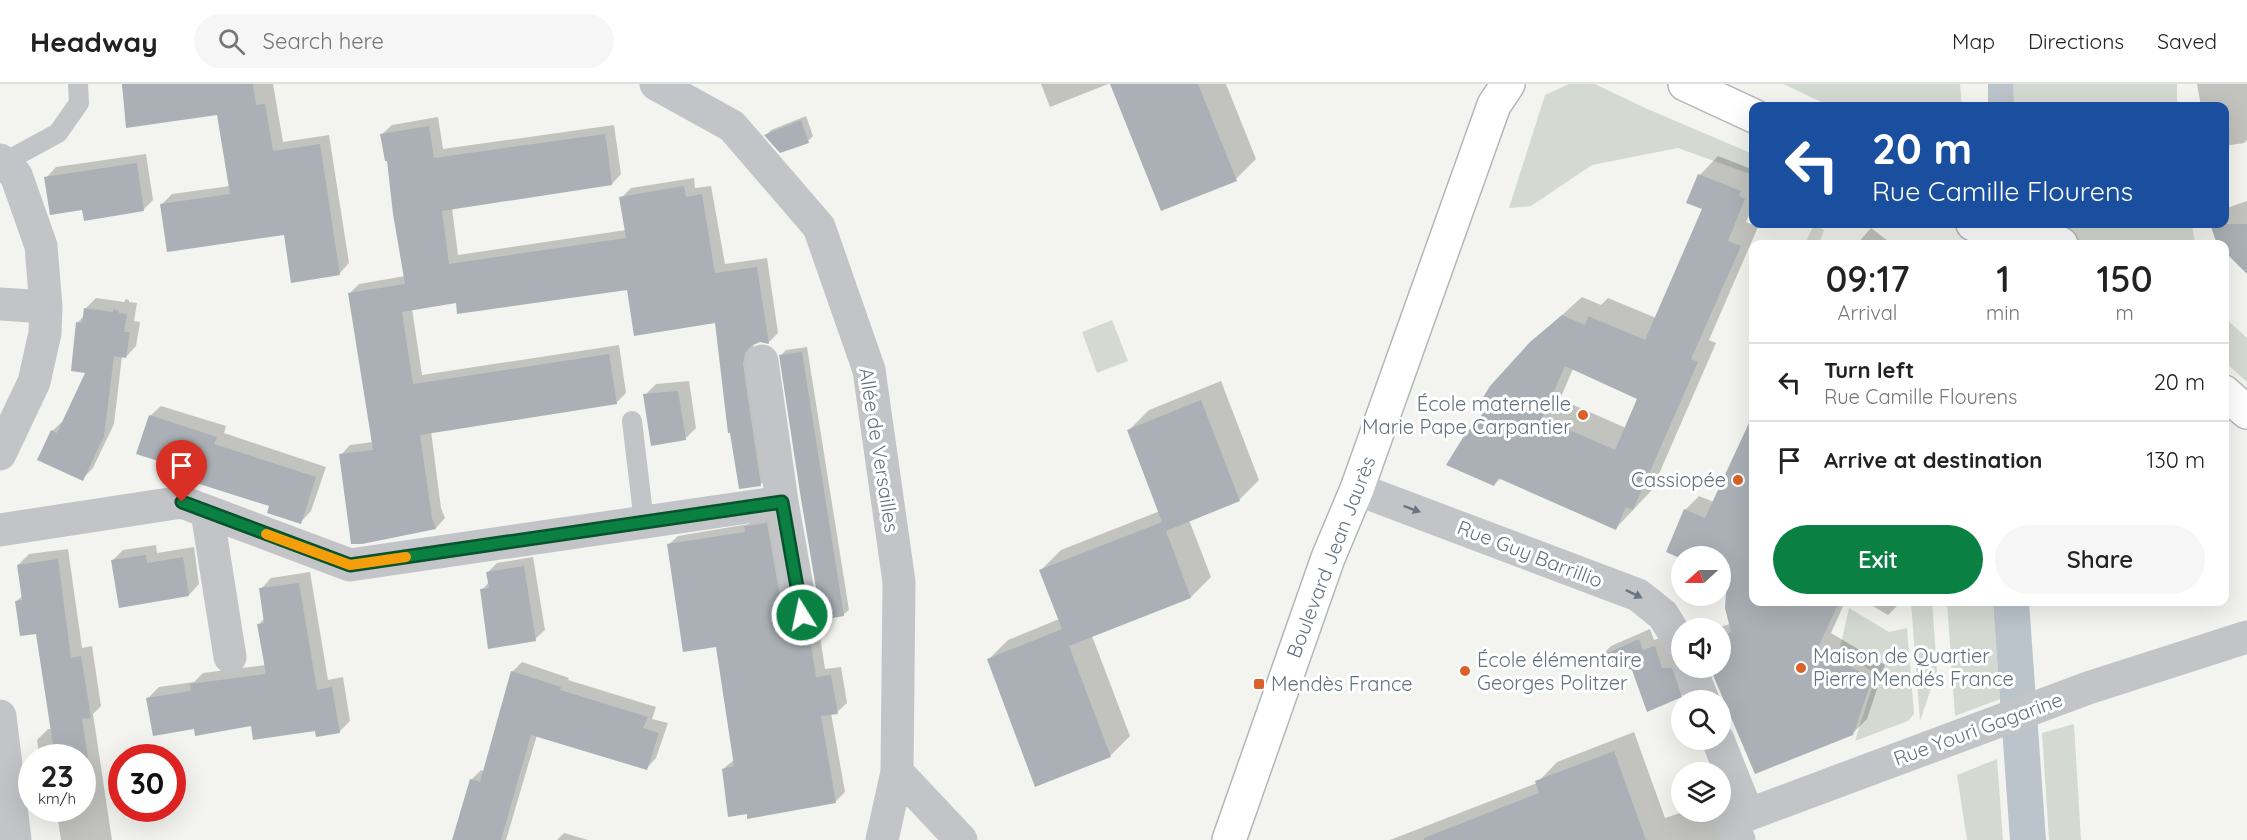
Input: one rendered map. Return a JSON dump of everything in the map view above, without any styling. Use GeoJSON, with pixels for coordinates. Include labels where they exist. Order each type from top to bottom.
{"type":"FeatureCollection","features":[{"type":"Feature","properties":{"kind":"street","name":"Allée de Versailles"},"geometry":{"type":"LineString","coordinates":[[656,84],[732,126],[819,227],[869,370],[899,582],[897,772],[882,840]]}},
{"type":"Feature","properties":{"kind":"street"},"geometry":{"type":"LineString","coordinates":[[1685,84],[1749,114]]}},
{"type":"Feature","properties":{"kind":"street","name":"Boulevard Jean Jaurès"},"geometry":{"type":"LineString","coordinates":[[1229,840],[1328,558],[1357,489],[1499,91]]}},
{"type":"Feature","properties":{"kind":"street"},"geometry":{"type":"LineString","coordinates":[[0,454],[34,382],[45,333],[46,307],[41,246],[16,175],[2,161]]}},
{"type":"Feature","properties":{"kind":"street"},"geometry":{"type":"LineString","coordinates":[[1981,228],[2005,240]]}},
{"type":"Feature","properties":{"kind":"street"},"geometry":{"type":"LineString","coordinates":[[2031,228],[2054,240]]}},
{"type":"Feature","properties":{"kind":"street"},"geometry":{"type":"LineString","coordinates":[[0,304],[46,307]]}},
{"type":"Feature","properties":{"kind":"street"},"geometry":{"type":"LineString","coordinates":[[762,361],[782,502],[802,615]]}},
{"type":"Feature","properties":{"kind":"street"},"geometry":{"type":"LineString","coordinates":[[2229,396],[2247,412]]}},
{"type":"Feature","properties":{"kind":"street","name":"Rue Guy Barrillio"},"geometry":{"type":"LineString","coordinates":[[1357,489],[1638,594],[1663,615],[1671,628]]}},
{"type":"Feature","properties":{"kind":"street"},"geometry":{"type":"LineString","coordinates":[[0,530],[182,502],[350,565],[782,502]]}},
{"type":"Feature","properties":{"kind":"street"},"geometry":{"type":"LineString","coordinates":[[207,512],[230,657]]}},
{"type":"Feature","properties":{"kind":"street","name":"Rue Youri Gagarine"},"geometry":{"type":"LineString","coordinates":[[1744,827],[1942,741],[2088,688],[2247,637]]}},
{"type":"Feature","properties":{"kind":"street"},"geometry":{"type":"LineString","coordinates":[[0,717],[15,840]]}},
{"type":"Feature","properties":{"kind":"street"},"geometry":{"type":"LineString","coordinates":[[1721,750],[1744,827]]}},
{"type":"Feature","properties":{"kind":"street"},"geometry":{"type":"LineString","coordinates":[[897,772],[961,840]]}},
{"type":"Feature","properties":{"kind":"lane"},"geometry":{"type":"LineString","coordinates":[[2,161],[58,133],[79,103],[78,84]]}},
{"type":"Feature","properties":{"kind":"lane"},"geometry":{"type":"LineString","coordinates":[[632,421],[644,522]]}},
{"type":"Feature","properties":{"kind":"shaded area"},"geometry":{"type":"Polygon","coordinates":[[[1569,84],[1595,84],[1749,152],[1749,174],[1678,148],[1592,165],[1531,206],[1509,208],[1545,95],[1569,84]]]}},
{"type":"Feature","properties":{"kind":"shaded area"},"geometry":{"type":"Polygon","coordinates":[[[1783,84],[1960,84],[1962,102],[1821,102],[1783,84]]]}},
{"type":"Feature","properties":{"kind":"shaded area"},"geometry":{"type":"Polygon","coordinates":[[[1988,84],[2013,84],[2014,102],[1988,102],[1988,84]]]}},
{"type":"Feature","properties":{"kind":"shaded area"},"geometry":{"type":"Polygon","coordinates":[[[2011,84],[2177,84],[2177,102],[2013,102],[2011,84]]]}},
{"type":"Feature","properties":{"kind":"shaded area"},"geometry":{"type":"Polygon","coordinates":[[[1812,228],[1824,230],[1820,240],[1807,240],[1812,228]]]}},
{"type":"Feature","properties":{"kind":"shaded area"},"geometry":{"type":"Polygon","coordinates":[[[2064,228],[2193,228],[2194,240],[2078,240],[2064,228]]]}},
{"type":"Feature","properties":{"kind":"shaded area"},"geometry":{"type":"Polygon","coordinates":[[[1112,320],[1128,361],[1097,373],[1082,332],[1112,320]]]}},
{"type":"Feature","properties":{"kind":"shaded area"},"geometry":{"type":"Polygon","coordinates":[[[2229,322],[2247,338],[2247,382],[2229,366],[2229,322]]]}},
{"type":"Feature","properties":{"kind":"shaded area"},"geometry":{"type":"Polygon","coordinates":[[[1911,606],[1932,606],[1937,671],[1920,721],[1911,606]]]}},
{"type":"Feature","properties":{"kind":"shaded area"},"geometry":{"type":"Polygon","coordinates":[[[1947,606],[1993,606],[2000,699],[1955,716],[1947,606]]]}},
{"type":"Feature","properties":{"kind":"shaded area"},"geometry":{"type":"Polygon","coordinates":[[[1993,606],[2029,606],[2046,840],[2010,840],[1993,606]]]}},
{"type":"Feature","properties":{"kind":"shaded area"},"geometry":{"type":"Polygon","coordinates":[[[1849,608],[1889,632],[1907,628],[1914,714],[1908,721],[1855,741],[1876,675],[1840,648],[1849,608]]]}},
{"type":"Feature","properties":{"kind":"shaded area"},"geometry":{"type":"Polygon","coordinates":[[[2074,724],[2081,840],[2049,840],[2042,733],[2074,724]]]}},
{"type":"Feature","properties":{"kind":"shaded area"},"geometry":{"type":"Polygon","coordinates":[[[1997,759],[2003,840],[1967,840],[1957,775],[1997,759]]]}},
{"type":"Feature","properties":{"kind":"building"},"geometry":{"type":"Polygon","coordinates":[[[122,84],[253,84],[256,105],[265,104],[273,151],[320,144],[340,275],[291,283],[284,235],[167,252],[160,204],[230,194],[217,115],[126,128],[122,84]]]}},
{"type":"Feature","properties":{"kind":"building"},"geometry":{"type":"Polygon","coordinates":[[[1110,84],[1198,84],[1237,181],[1161,211],[1110,84]]]}},
{"type":"Feature","properties":{"kind":"building"},"geometry":{"type":"Polygon","coordinates":[[[801,120],[809,143],[780,153],[764,135],[801,120]]]}},
{"type":"Feature","properties":{"kind":"building"},"geometry":{"type":"Polygon","coordinates":[[[429,126],[434,158],[605,134],[607,146],[612,185],[442,211],[449,264],[626,238],[619,197],[684,186],[686,197],[702,194],[715,273],[757,267],[769,344],[760,342],[751,346],[745,353],[743,364],[761,486],[739,489],[730,433],[728,433],[715,323],[634,336],[627,290],[457,314],[456,303],[402,312],[413,384],[609,354],[617,404],[420,435],[432,518],[436,529],[362,544],[351,544],[339,454],[373,450],[348,293],[405,284],[387,161],[385,161],[380,134],[429,126]]]}},
{"type":"Feature","properties":{"kind":"building"},"geometry":{"type":"Polygon","coordinates":[[[137,163],[144,211],[84,221],[82,210],[50,215],[44,177],[137,163]]]}},
{"type":"Feature","properties":{"kind":"building"},"geometry":{"type":"Polygon","coordinates":[[[1698,174],[1741,191],[1739,196],[1745,199],[1728,241],[1741,246],[1691,359],[1698,362],[1633,510],[1626,507],[1616,530],[1498,478],[1494,486],[1446,465],[1464,436],[1484,412],[1476,409],[1490,386],[1530,342],[1562,315],[1585,325],[1588,316],[1645,340],[1702,209],[1686,203],[1698,174]],[[1565,366],[1542,418],[1615,450],[1637,399],[1565,366]]]}},
{"type":"Feature","properties":{"kind":"building"},"geometry":{"type":"Polygon","coordinates":[[[2229,224],[2247,224],[2247,274],[2229,256],[2229,240],[2216,240],[2211,228],[2229,228],[2229,224]]]}},
{"type":"Feature","properties":{"kind":"building"},"geometry":{"type":"Polygon","coordinates":[[[84,308],[113,312],[114,309],[119,313],[127,314],[124,332],[130,332],[126,358],[114,356],[104,436],[83,481],[37,460],[51,430],[57,433],[85,373],[71,371],[76,322],[82,323],[84,308]]]}},
{"type":"Feature","properties":{"kind":"building"},"geometry":{"type":"Polygon","coordinates":[[[802,352],[844,616],[820,620],[779,355],[802,352]]]}},
{"type":"Feature","properties":{"kind":"building"},"geometry":{"type":"Polygon","coordinates":[[[678,391],[686,440],[651,446],[643,394],[678,391]]]}},
{"type":"Feature","properties":{"kind":"building"},"geometry":{"type":"Polygon","coordinates":[[[1201,400],[1240,501],[1166,531],[1191,598],[1069,646],[1111,757],[1035,787],[987,659],[1062,629],[1039,570],[1162,522],[1127,430],[1201,400]]]}},
{"type":"Feature","properties":{"kind":"building"},"geometry":{"type":"Polygon","coordinates":[[[149,415],[217,437],[214,444],[316,477],[301,524],[267,513],[269,506],[165,473],[168,464],[136,454],[149,415]]]}},
{"type":"Feature","properties":{"kind":"building","name":"Maison de Quartier Pierre Mendés France"},"geometry":{"type":"Polygon","coordinates":[[[1749,423],[1749,606],[1837,606],[1818,648],[1872,679],[1853,735],[1755,774],[1731,717],[1731,690],[1719,690],[1714,678],[1731,678],[1731,618],[1728,618],[1725,608],[1725,606],[1731,606],[1731,546],[1671,546],[1671,554],[1666,552],[1684,509],[1705,518],[1749,423]]]}},
{"type":"Feature","properties":{"kind":"building"},"geometry":{"type":"Polygon","coordinates":[[[767,523],[784,619],[788,627],[795,632],[809,632],[816,677],[831,675],[838,714],[821,716],[836,803],[747,819],[747,814],[728,817],[722,769],[734,766],[716,647],[683,652],[667,544],[745,532],[744,526],[767,523]]]}},
{"type":"Feature","properties":{"kind":"building"},"geometry":{"type":"Polygon","coordinates":[[[146,555],[147,563],[183,557],[189,596],[119,608],[111,560],[146,555]]]}},
{"type":"Feature","properties":{"kind":"building"},"geometry":{"type":"Polygon","coordinates":[[[58,559],[71,658],[81,656],[91,718],[82,719],[86,744],[53,744],[36,634],[20,636],[15,601],[22,600],[17,565],[58,559]]]}},
{"type":"Feature","properties":{"kind":"building"},"geometry":{"type":"Polygon","coordinates":[[[524,566],[536,641],[488,649],[480,589],[489,588],[486,572],[524,566]]]}},
{"type":"Feature","properties":{"kind":"building"},"geometry":{"type":"Polygon","coordinates":[[[299,583],[317,690],[332,687],[340,733],[316,737],[315,731],[253,740],[251,726],[195,736],[194,729],[153,736],[146,698],[191,691],[190,684],[266,674],[257,624],[264,623],[259,588],[299,583]]]}},
{"type":"Feature","properties":{"kind":"building"},"geometry":{"type":"Polygon","coordinates":[[[1639,639],[1643,650],[1655,646],[1662,668],[1671,668],[1671,678],[1675,678],[1680,690],[1671,690],[1671,702],[1647,712],[1632,670],[1599,657],[1639,639]]]}},
{"type":"Feature","properties":{"kind":"building"},"geometry":{"type":"Polygon","coordinates":[[[511,671],[561,687],[560,690],[648,717],[643,728],[659,733],[647,770],[531,735],[501,840],[452,840],[470,779],[480,782],[511,671]]]}},
{"type":"Feature","properties":{"kind":"building"},"geometry":{"type":"Polygon","coordinates":[[[1614,751],[1646,840],[1424,840],[1424,838],[1539,793],[1535,781],[1614,751]]]}},
{"type":"Feature","properties":{"kind":"slow traffic"},"geometry":{"type":"LineString","coordinates":[[266,534],[350,565],[406,557]]}},
{"type":"Feature","properties":{"kind":"place","name":"École maternelle Marie Pape Carpantier"},"geometry":{"type":"Point","coordinates":[1583,415]}},
{"type":"Feature","properties":{"kind":"place","name":"Cassiopée"},"geometry":{"type":"Point","coordinates":[1738,480]}},
{"type":"Feature","properties":{"kind":"place","name":"Maison de Quartier Pierre Mendés France"},"geometry":{"type":"Point","coordinates":[1801,668]}},
{"type":"Feature","properties":{"kind":"place","name":"École élémentaire Georges Politzer"},"geometry":{"type":"Point","coordinates":[1465,671]}},
{"type":"Feature","properties":{"kind":"place","name":"Mendès France"},"geometry":{"type":"Point","coordinates":[1259,684]}},
{"type":"Feature","properties":{"kind":"route"},"geometry":{"type":"LineString","coordinates":[[182,502],[350,565],[782,502],[802,615]]}}]}
